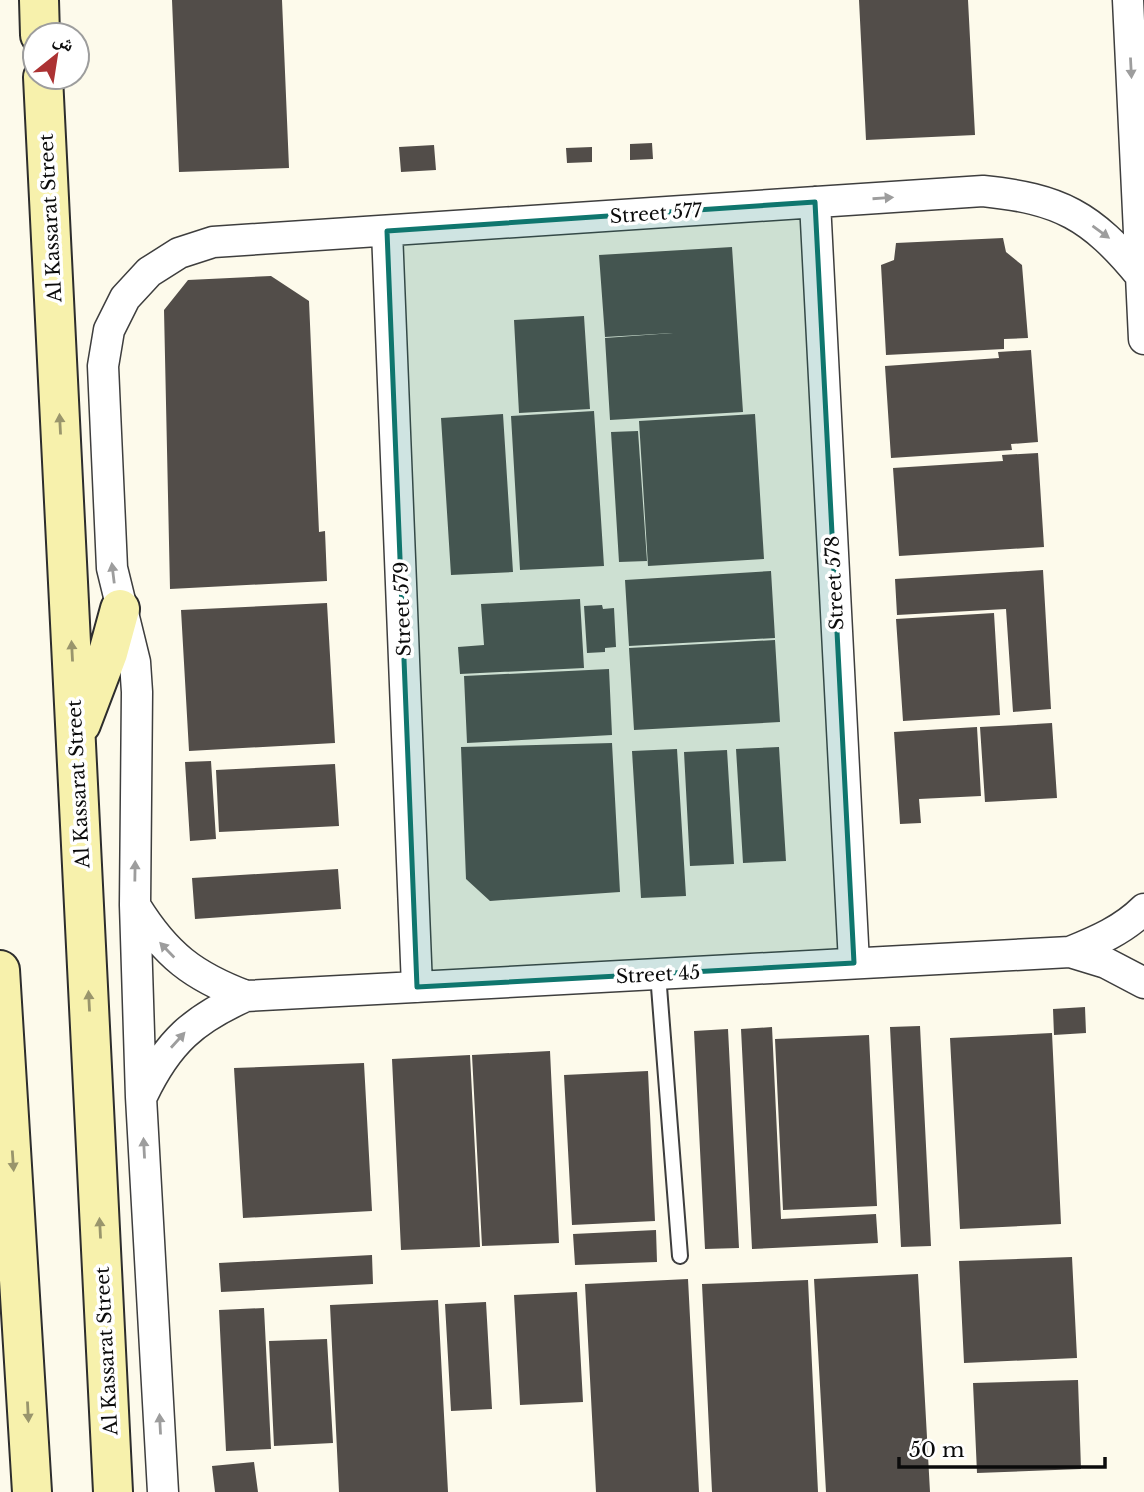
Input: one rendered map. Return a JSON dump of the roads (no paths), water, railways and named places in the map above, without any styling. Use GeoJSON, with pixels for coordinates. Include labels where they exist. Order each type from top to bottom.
{"type":"FeatureCollection","features":[{"type":"Feature","properties":{"kind":"street"},"geometry":{"type":"LineString","coordinates":[[39,0],[40,21]]}},
{"type":"Feature","properties":{"kind":"street"},"geometry":{"type":"LineString","coordinates":[[1128,0],[1144,339]]}},
{"type":"Feature","properties":{"kind":"street","name":"Al Kassarat Street"},"geometry":{"type":"LineString","coordinates":[[44,91],[113,1492]]}},
{"type":"Feature","properties":{"kind":"street","name":"Street 577"},"geometry":{"type":"LineString","coordinates":[[120,609],[112,568],[103,366],[109,330],[125,298],[149,272],[179,253],[213,242],[983,191],[1029,196],[1073,212],[1111,239],[1140,276]]}},
{"type":"Feature","properties":{"kind":"street","name":"Street 578"},"geometry":{"type":"LineString","coordinates":[[815,202],[854,963]]}},
{"type":"Feature","properties":{"kind":"street","name":"Street 579"},"geometry":{"type":"LineString","coordinates":[[387,231],[418,987]]}},
{"type":"Feature","properties":{"kind":"street"},"geometry":{"type":"LineString","coordinates":[[76,736],[108,653],[120,609]]}},
{"type":"Feature","properties":{"kind":"street"},"geometry":{"type":"LineString","coordinates":[[120,609],[132,649],[137,692],[135,905],[141,1097],[163,1492]]}},
{"type":"Feature","properties":{"kind":"street","name":"Street 45"},"geometry":{"type":"LineString","coordinates":[[135,905],[154,936],[180,963],[212,983],[246,996]]}},
{"type":"Feature","properties":{"kind":"street","name":"Street 45"},"geometry":{"type":"LineString","coordinates":[[1070,952],[1108,936],[1131,922],[1144,909]]}},
{"type":"Feature","properties":{"kind":"street","name":"Street 45"},"geometry":{"type":"LineString","coordinates":[[141,1097],[158,1063],[182,1034],[212,1011],[246,996],[1070,952],[1107,963],[1144,983]]}},
{"type":"Feature","properties":{"kind":"street"},"geometry":{"type":"LineString","coordinates":[[0,970],[32,1492]]}},
{"type":"Feature","properties":{"kind":"street"},"geometry":{"type":"LineString","coordinates":[[0,1314],[25,1363]]}},
{"type":"Feature","properties":{"kind":"lane"},"geometry":{"type":"LineString","coordinates":[[658,974],[680,1256]]}}]}
